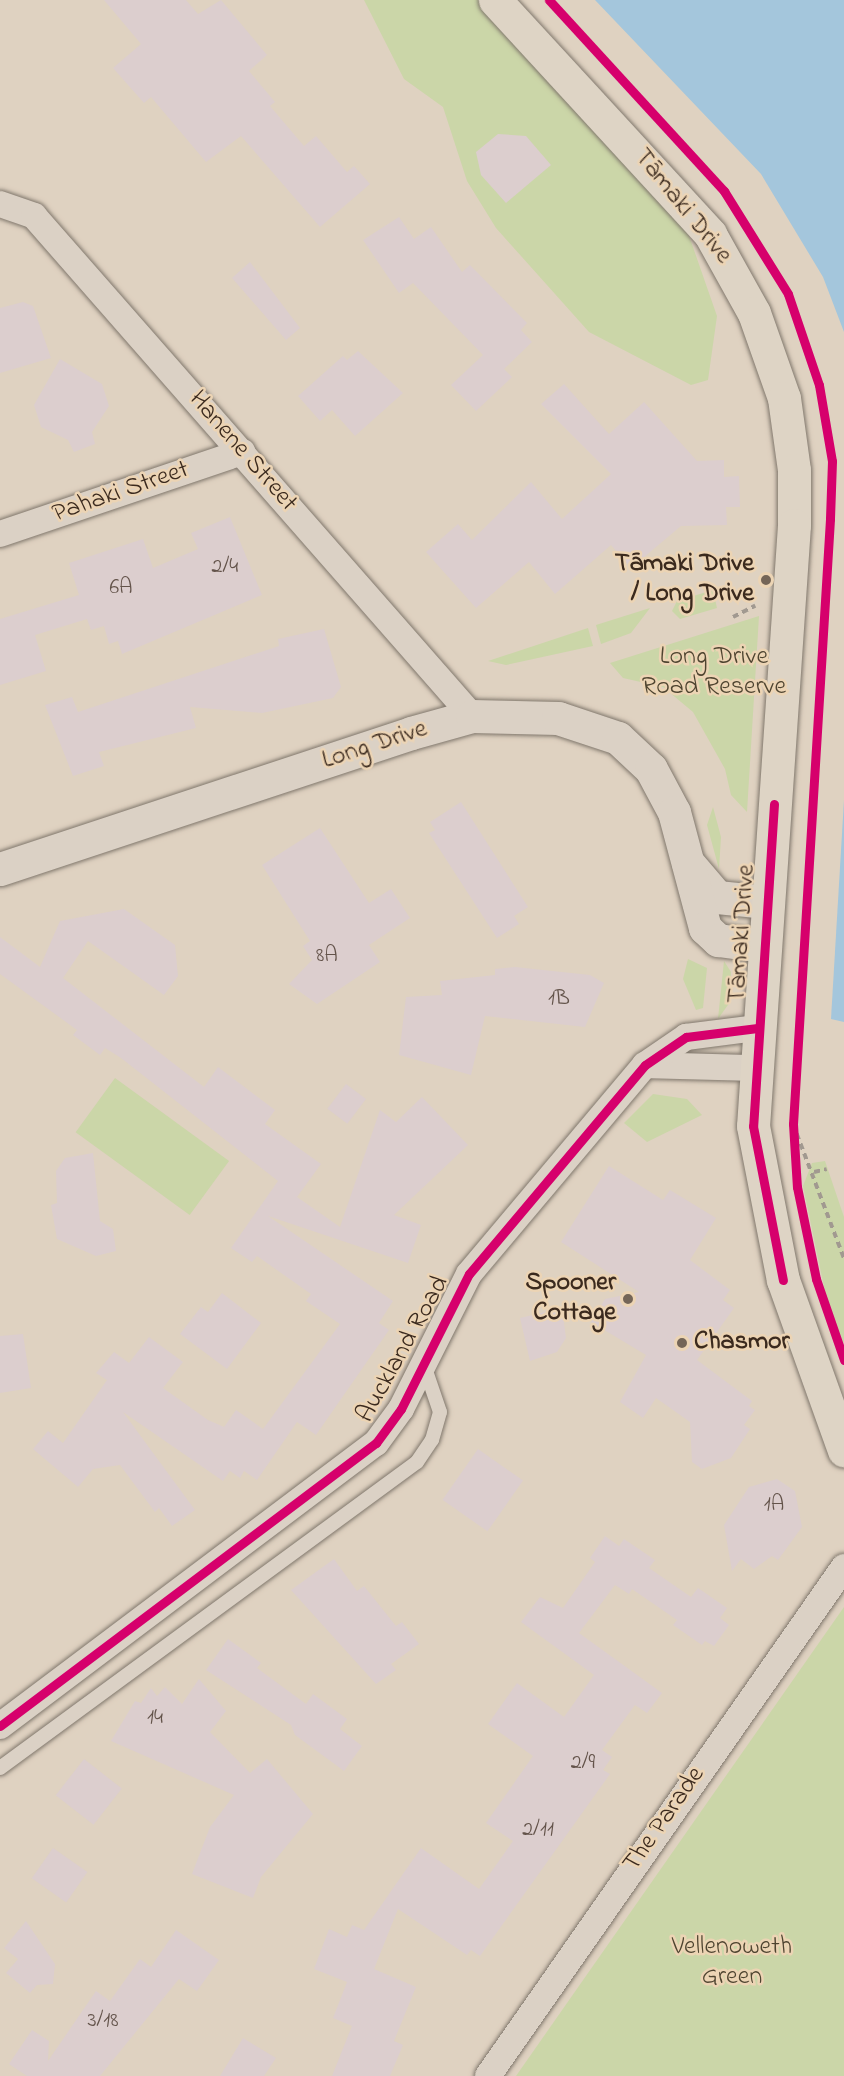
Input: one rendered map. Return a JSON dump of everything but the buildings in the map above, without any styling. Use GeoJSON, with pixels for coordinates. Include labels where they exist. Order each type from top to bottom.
{"type":"FeatureCollection","features":[{"type":"Feature","properties":{"kind":"main road","name":"Tāmaki Drive"},"geometry":{"type":"LineString","coordinates":[[495,0],[710,234],[754,313],[784,398],[794,470],[794,525],[753,1068],[753,1126],[769,1223],[798,1329],[844,1450]]}},
{"type":"Feature","properties":{"kind":"street","name":"Hanene Street"},"geometry":{"type":"LineString","coordinates":[[0,204],[34,216],[472,716]]}},
{"type":"Feature","properties":{"kind":"street","name":"Pahaki Street"},"geometry":{"type":"LineString","coordinates":[[0,534],[242,452]]}},
{"type":"Feature","properties":{"kind":"street","name":"Long Drive"},"geometry":{"type":"LineString","coordinates":[[0,870],[472,716],[558,718],[618,738],[663,789],[705,928],[718,940],[763,946]]}},
{"type":"Feature","properties":{"kind":"street","name":"Long Drive"},"geometry":{"type":"LineString","coordinates":[[686,859],[717,897],[767,902]]}},
{"type":"Feature","properties":{"kind":"street","name":"Auckland Road"},"geometry":{"type":"LineString","coordinates":[[0,1726],[376,1443],[401,1409],[469,1274],[645,1065],[686,1036],[757,1028]]}},
{"type":"Feature","properties":{"kind":"street"},"geometry":{"type":"LineString","coordinates":[[645,1065],[753,1068]]}},
{"type":"Feature","properties":{"kind":"street","name":"The Parade"},"geometry":{"type":"LineString","coordinates":[[488,2076],[844,1567]]}},
{"type":"Feature","properties":{"kind":"lane"},"geometry":{"type":"LineString","coordinates":[[0,1768],[417,1462],[432,1440],[440,1412],[423,1363]]}},
{"type":"Feature","properties":{"kind":"path"},"geometry":{"type":"LineString","coordinates":[[733,617],[755,606]]}},
{"type":"Feature","properties":{"kind":"path"},"geometry":{"type":"LineString","coordinates":[[793,1124],[814,1172],[844,1258]]}},
{"type":"Feature","properties":{"kind":"path"},"geometry":{"type":"LineString","coordinates":[[814,1172],[827,1169]]}},
{"type":"Feature","properties":{"kind":"green space"},"geometry":{"type":"Polygon","coordinates":[[[364,0],[481,0],[687,230],[717,316],[708,380],[691,385],[589,332],[496,228],[467,181],[443,107],[404,79],[364,0]]]}},
{"type":"Feature","properties":{"kind":"green space"},"geometry":{"type":"Polygon","coordinates":[[[713,590],[717,608],[680,619],[672,611],[677,601],[713,590]]]}},
{"type":"Feature","properties":{"kind":"green space"},"geometry":{"type":"Polygon","coordinates":[[[650,608],[631,633],[601,644],[596,625],[650,608]]]}},
{"type":"Feature","properties":{"kind":"green space","name":"Long Drive Road Reserve"},"geometry":{"type":"Polygon","coordinates":[[[759,616],[747,812],[731,795],[725,769],[693,712],[663,687],[623,678],[610,663],[759,616]]]}},
{"type":"Feature","properties":{"kind":"green space"},"geometry":{"type":"Polygon","coordinates":[[[588,628],[593,646],[506,665],[488,661],[588,628]]]}},
{"type":"Feature","properties":{"kind":"green space"},"geometry":{"type":"Polygon","coordinates":[[[713,807],[721,837],[719,869],[707,825],[713,807]]]}},
{"type":"Feature","properties":{"kind":"green space"},"geometry":{"type":"Polygon","coordinates":[[[688,959],[707,968],[703,1008],[696,1010],[683,979],[688,959]]]}},
{"type":"Feature","properties":{"kind":"green space"},"geometry":{"type":"Polygon","coordinates":[[[724,961],[731,972],[730,1002],[718,1019],[724,961]]]}},
{"type":"Feature","properties":{"kind":"green space"},"geometry":{"type":"Polygon","coordinates":[[[115,1078],[229,1161],[190,1215],[76,1132],[115,1078]]]}},
{"type":"Feature","properties":{"kind":"green space"},"geometry":{"type":"Polygon","coordinates":[[[653,1094],[687,1099],[702,1115],[647,1142],[624,1123],[653,1094]]]}},
{"type":"Feature","properties":{"kind":"green space"},"geometry":{"type":"Polygon","coordinates":[[[825,1161],[844,1217],[844,1344],[828,1306],[803,1186],[812,1163],[825,1161]]]}},
{"type":"Feature","properties":{"kind":"green space","name":"Vellenoweth Green"},"geometry":{"type":"Polygon","coordinates":[[[844,1607],[844,2076],[516,2076],[844,1607]]]}},
{"type":"Feature","properties":{"kind":"water"},"geometry":{"type":"Polygon","coordinates":[[[595,0],[844,0],[844,332],[823,277],[761,174],[595,0]]]}},
{"type":"Feature","properties":{"kind":"water"},"geometry":{"type":"Polygon","coordinates":[[[844,800],[844,1022],[831,1019],[844,800]]]}},
{"type":"Feature","properties":{"kind":"cycle path"},"geometry":{"type":"LineString","coordinates":[[549,0],[724,191],[788,294],[819,385],[832,461],[830,519],[793,1124],[797,1187],[816,1279],[844,1360]]}},
{"type":"Feature","properties":{"kind":"cycle path"},"geometry":{"type":"LineString","coordinates":[[774,804],[753,1126],[783,1280]]}},
{"type":"Feature","properties":{"kind":"cycle path"},"geometry":{"type":"LineString","coordinates":[[0,1726],[376,1443],[401,1409],[469,1274],[645,1065],[686,1037],[757,1028]]}},
{"type":"Feature","properties":{"kind":"place","name":"Tāmaki Drive / Long Drive"},"geometry":{"type":"Point","coordinates":[766,580]}},
{"type":"Feature","properties":{"kind":"place","name":"Spooner Cottage"},"geometry":{"type":"Point","coordinates":[628,1299]}},
{"type":"Feature","properties":{"kind":"place","name":"Chasmor"},"geometry":{"type":"Point","coordinates":[682,1343]}}]}
